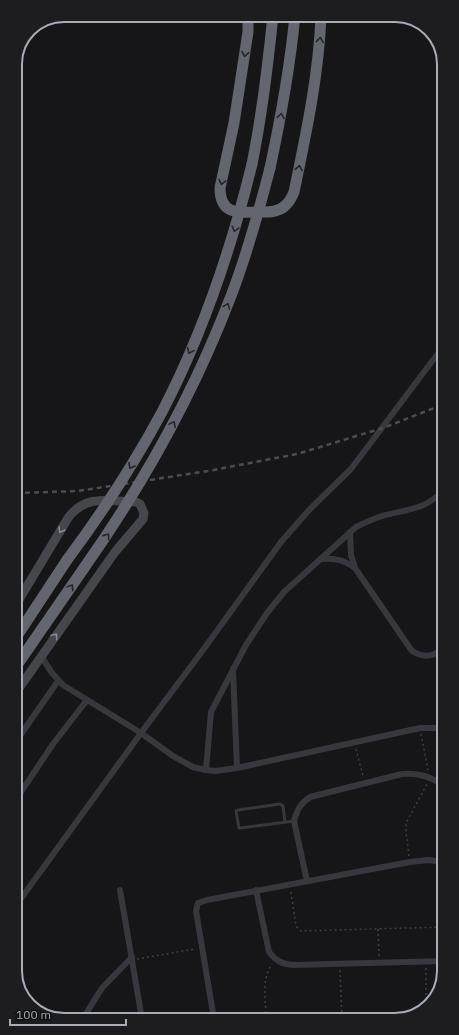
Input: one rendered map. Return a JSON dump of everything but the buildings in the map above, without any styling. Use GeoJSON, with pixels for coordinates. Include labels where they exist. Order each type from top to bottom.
{"type":"FeatureCollection","features":[{"type":"Feature","properties":{"kind":"highway"},"geometry":{"type":"LineString","coordinates":[[248,22],[248,32],[234,123],[220,188],[220,195],[226,207],[238,213],[272,212],[279,210],[291,199],[294,192],[306,130],[320,39],[321,22]]}},
{"type":"Feature","properties":{"kind":"highway"},"geometry":{"type":"LineString","coordinates":[[22,628],[67,560],[118,488],[162,412],[181,372],[215,291],[237,221],[252,164],[260,123],[272,22]]}},
{"type":"Feature","properties":{"kind":"highway"},"geometry":{"type":"LineString","coordinates":[[22,658],[110,531],[145,475],[178,417],[215,336],[234,288],[259,211],[270,168],[280,124],[291,58],[294,22]]}},
{"type":"Feature","properties":{"kind":"street"},"geometry":{"type":"LineString","coordinates":[[22,897],[281,542],[309,510],[351,469],[437,355]]}},
{"type":"Feature","properties":{"kind":"street"},"geometry":{"type":"LineString","coordinates":[[206,770],[211,712],[246,645],[267,613],[284,592],[356,527],[369,520],[413,510],[437,495]]}},
{"type":"Feature","properties":{"kind":"street"},"geometry":{"type":"LineString","coordinates":[[22,595],[68,518],[78,507],[96,500],[136,502],[140,504],[144,513],[143,519],[115,552],[22,684]]}},
{"type":"Feature","properties":{"kind":"street"},"geometry":{"type":"LineString","coordinates":[[350,532],[351,555],[355,568],[412,651],[425,656],[431,656],[437,652]]}},
{"type":"Feature","properties":{"kind":"street"},"geometry":{"type":"LineString","coordinates":[[321,559],[339,559],[355,568]]}},
{"type":"Feature","properties":{"kind":"street"},"geometry":{"type":"LineString","coordinates":[[41,656],[58,681],[67,688],[141,733],[173,756],[193,767],[206,770],[237,768],[420,728],[437,728]]}},
{"type":"Feature","properties":{"kind":"street"},"geometry":{"type":"LineString","coordinates":[[233,669],[237,768]]}},
{"type":"Feature","properties":{"kind":"street"},"geometry":{"type":"LineString","coordinates":[[22,733],[58,681]]}},
{"type":"Feature","properties":{"kind":"street"},"geometry":{"type":"LineString","coordinates":[[22,790],[53,744],[87,700]]}},
{"type":"Feature","properties":{"kind":"street"},"geometry":{"type":"LineString","coordinates":[[307,881],[294,821],[296,811],[302,803],[310,797],[402,774],[422,774],[437,780]]}},
{"type":"Feature","properties":{"kind":"street"},"geometry":{"type":"LineString","coordinates":[[213,1013],[196,911],[198,903],[256,890],[410,862],[428,860],[437,861]]}},
{"type":"Feature","properties":{"kind":"street"},"geometry":{"type":"LineString","coordinates":[[120,890],[141,1013]]}},
{"type":"Feature","properties":{"kind":"street"},"geometry":{"type":"LineString","coordinates":[[256,890],[269,952],[275,960],[284,964],[437,961]]}},
{"type":"Feature","properties":{"kind":"street"},"geometry":{"type":"LineString","coordinates":[[86,1013],[102,988],[132,958]]}},
{"type":"Feature","properties":{"kind":"lane"},"geometry":{"type":"LineString","coordinates":[[285,822],[283,806],[280,804],[238,810],[236,812],[239,828],[294,821]]}},
{"type":"Feature","properties":{"kind":"path"},"geometry":{"type":"LineString","coordinates":[[410,862],[406,822],[431,777],[420,728]]}},
{"type":"Feature","properties":{"kind":"path"},"geometry":{"type":"LineString","coordinates":[[354,742],[365,784]]}},
{"type":"Feature","properties":{"kind":"path"},"geometry":{"type":"LineString","coordinates":[[289,884],[296,926],[300,930],[437,927]]}},
{"type":"Feature","properties":{"kind":"path"},"geometry":{"type":"LineString","coordinates":[[378,929],[379,963]]}},
{"type":"Feature","properties":{"kind":"path"},"geometry":{"type":"LineString","coordinates":[[132,958],[202,948]]}},
{"type":"Feature","properties":{"kind":"path"},"geometry":{"type":"LineString","coordinates":[[266,1013],[265,982],[267,974],[275,960]]}},
{"type":"Feature","properties":{"kind":"path"},"geometry":{"type":"LineString","coordinates":[[426,961],[426,999]]}},
{"type":"Feature","properties":{"kind":"path"},"geometry":{"type":"LineString","coordinates":[[340,964],[342,1013]]}},
{"type":"Feature","properties":{"kind":"railway"},"geometry":{"type":"LineString","coordinates":[[22,493],[78,491],[208,471],[297,454],[383,428],[437,407]]}}]}
